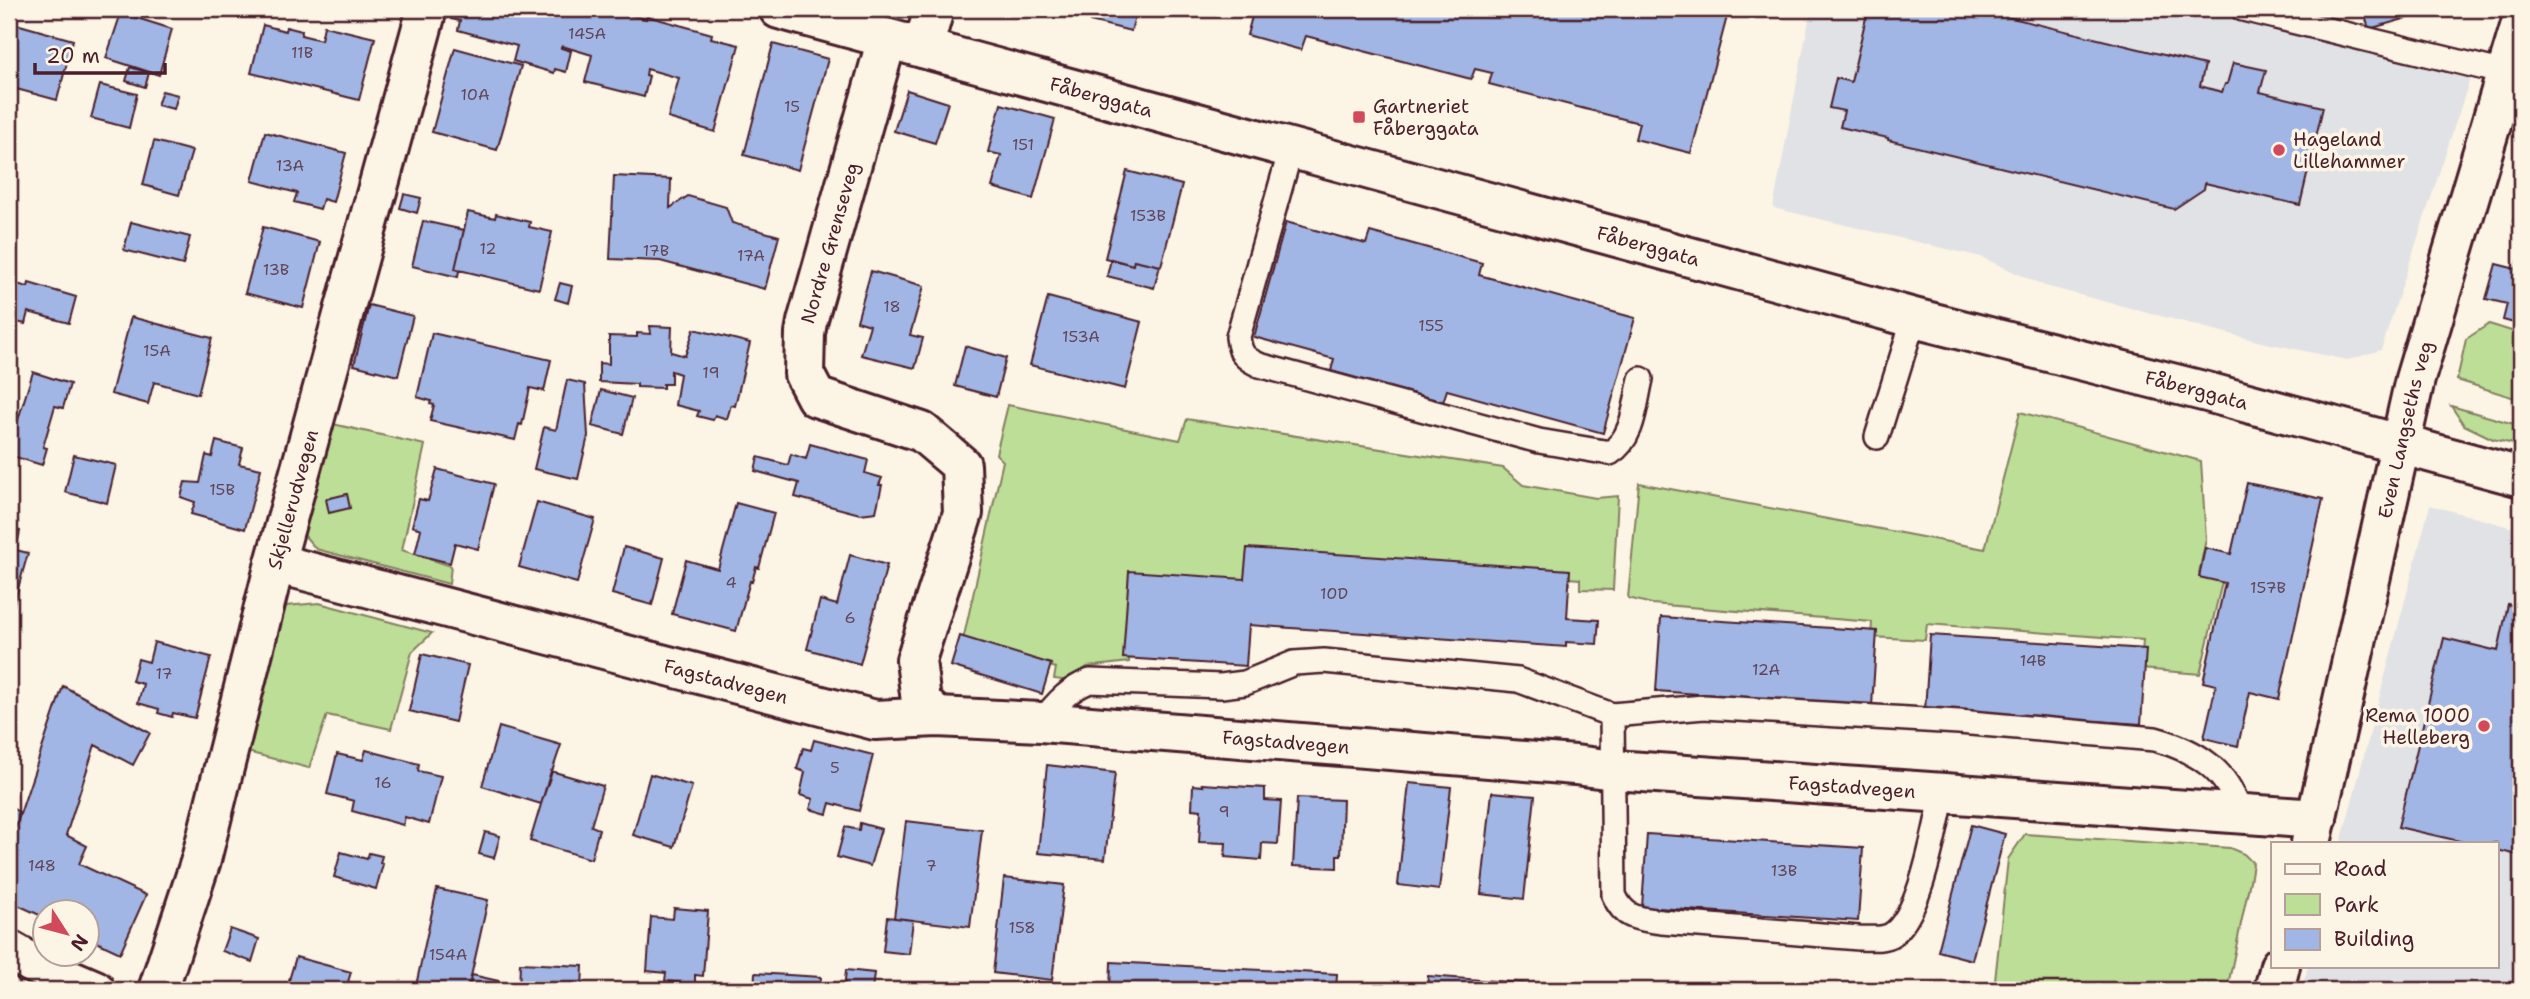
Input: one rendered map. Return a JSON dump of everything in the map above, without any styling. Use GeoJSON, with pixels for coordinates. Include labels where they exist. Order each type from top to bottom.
{"type":"FeatureCollection","features":[{"type":"Feature","properties":{"kind":"street","name":"Skjellerudvegen"},"geometry":{"type":"LineString","coordinates":[[158,990],[201,860],[275,563],[427,9]]}},
{"type":"Feature","properties":{"kind":"street","name":"Fåberggata"},"geometry":{"type":"LineString","coordinates":[[779,9],[1914,318],[2521,477]]}},
{"type":"Feature","properties":{"kind":"street","name":"Nordre Grenseveg"},"geometry":{"type":"LineString","coordinates":[[934,9],[905,44],[805,333],[804,374],[816,397],[922,432],[961,465],[963,513],[916,660],[920,702],[937,717]]}},
{"type":"Feature","properties":{"kind":"street","name":"Even Langseths veg"},"geometry":{"type":"LineString","coordinates":[[2314,831],[2415,379],[2521,24]]}},
{"type":"Feature","properties":{"kind":"street","name":"Fagstadvegen"},"geometry":{"type":"LineString","coordinates":[[275,563],[875,720],[937,717],[1041,722],[1614,770],[2241,814],[2314,831]]}},
{"type":"Feature","properties":{"kind":"street"},"geometry":{"type":"LineString","coordinates":[[9,950],[95,990]]}},
{"type":"Feature","properties":{"kind":"street"},"geometry":{"type":"LineString","coordinates":[[2274,990],[2280,968]]}},
{"type":"Feature","properties":{"kind":"lane"},"geometry":{"type":"LineString","coordinates":[[2243,9],[2505,73]]}},
{"type":"Feature","properties":{"kind":"lane"},"geometry":{"type":"LineString","coordinates":[[1291,149],[1238,337],[1239,352],[1246,359],[1259,365],[1539,441],[1610,453],[1620,447],[1626,437],[1641,379]]}},
{"type":"Feature","properties":{"kind":"lane"},"geometry":{"type":"LineString","coordinates":[[1877,437],[1914,318]]}},
{"type":"Feature","properties":{"kind":"lane"},"geometry":{"type":"LineString","coordinates":[[1041,722],[1061,698],[1075,687],[1090,681],[1222,686],[1245,683],[1294,663],[1324,661],[1518,680],[1612,715],[1704,707],[1959,722],[2155,739],[2179,746],[2220,774],[2236,797],[2241,814]]}},
{"type":"Feature","properties":{"kind":"lane"},"geometry":{"type":"LineString","coordinates":[[1612,715],[1614,895],[1618,906],[1639,919],[1859,938],[1891,935],[1905,921],[1922,880],[1943,794]]}},
{"type":"Feature","properties":{"kind":"shaded area"},"geometry":{"type":"Polygon","coordinates":[[[1811,9],[2212,9],[2472,73],[2381,350],[2348,360],[2261,342],[2045,286],[1981,257],[1773,208],[1811,9]]]}},
{"type":"Feature","properties":{"kind":"shaded area"},"geometry":{"type":"Polygon","coordinates":[[[2430,505],[2521,530],[2521,990],[2302,988],[2307,968],[2498,968],[2498,842],[2341,842],[2430,505]]]}},
{"type":"Feature","properties":{"kind":"green space"},"geometry":{"type":"Polygon","coordinates":[[[2489,324],[2521,334],[2521,400],[2457,380],[2466,339],[2489,324]]]}},
{"type":"Feature","properties":{"kind":"green space"},"geometry":{"type":"Polygon","coordinates":[[[1008,405],[1180,440],[1187,419],[1503,468],[1523,485],[1596,498],[1618,496],[1613,590],[1580,589],[1580,579],[1253,552],[1250,585],[1136,576],[1129,662],[1087,667],[1070,681],[1054,679],[1056,668],[963,640],[1003,461],[996,454],[1008,405]]]}},
{"type":"Feature","properties":{"kind":"green space"},"geometry":{"type":"Polygon","coordinates":[[[2451,406],[2521,426],[2521,446],[2493,439],[2464,425],[2451,406]]]}},
{"type":"Feature","properties":{"kind":"green space"},"geometry":{"type":"Polygon","coordinates":[[[2020,412],[2201,461],[2206,539],[2199,573],[2222,582],[2200,674],[2141,669],[2143,640],[1927,624],[1925,640],[1871,637],[1872,622],[1652,604],[1628,598],[1639,483],[1985,549],[2020,412]]]}},
{"type":"Feature","properties":{"kind":"green space"},"geometry":{"type":"Polygon","coordinates":[[[333,424],[425,445],[402,550],[451,566],[449,584],[316,549],[304,535],[333,424]]]}},
{"type":"Feature","properties":{"kind":"green space"},"geometry":{"type":"Polygon","coordinates":[[[319,603],[432,633],[412,652],[391,729],[327,715],[309,768],[247,752],[286,606],[319,603]]]}},
{"type":"Feature","properties":{"kind":"green space"},"geometry":{"type":"Polygon","coordinates":[[[2025,834],[2230,848],[2244,854],[2253,863],[2227,990],[1994,990],[2008,859],[2025,834]]]}},
{"type":"Feature","properties":{"kind":"building"},"geometry":{"type":"Polygon","coordinates":[[[454,9],[622,9],[627,10],[626,14],[646,19],[647,16],[712,34],[711,38],[739,45],[715,132],[668,118],[679,78],[647,69],[646,75],[649,76],[644,97],[585,82],[592,55],[562,46],[561,48],[571,51],[566,72],[555,69],[554,73],[513,61],[517,46],[458,30],[460,21],[451,19],[454,9]]]}},
{"type":"Feature","properties":{"kind":"building"},"geometry":{"type":"Polygon","coordinates":[[[1061,9],[1137,9],[1131,31],[1090,21],[1091,17],[1061,9]]]}},
{"type":"Feature","properties":{"kind":"building"},"geometry":{"type":"Polygon","coordinates":[[[1254,9],[1729,9],[1691,153],[1635,139],[1639,123],[1489,84],[1492,73],[1475,69],[1471,79],[1306,36],[1301,50],[1247,35],[1254,9]]]}},
{"type":"Feature","properties":{"kind":"building"},"geometry":{"type":"Polygon","coordinates":[[[1868,9],[1975,9],[2205,65],[2200,86],[2222,92],[2233,63],[2266,70],[2260,92],[2323,107],[2300,205],[2205,183],[2204,189],[2174,209],[1840,127],[1844,111],[1829,108],[1836,78],[1851,82],[1868,9]]]}},
{"type":"Feature","properties":{"kind":"building"},"geometry":{"type":"Polygon","coordinates":[[[2363,9],[2439,9],[2369,29],[2363,9]]]}},
{"type":"Feature","properties":{"kind":"building"},"geometry":{"type":"Polygon","coordinates":[[[121,13],[172,29],[159,75],[106,58],[121,13]]]}},
{"type":"Feature","properties":{"kind":"building"},"geometry":{"type":"Polygon","coordinates":[[[9,22],[73,40],[57,100],[9,87],[9,22]]]}},
{"type":"Feature","properties":{"kind":"building"},"geometry":{"type":"Polygon","coordinates":[[[263,25],[285,31],[286,27],[302,31],[301,35],[321,40],[324,26],[375,38],[359,100],[251,73],[263,25]]]}},
{"type":"Feature","properties":{"kind":"building"},"geometry":{"type":"Polygon","coordinates":[[[773,44],[828,59],[798,170],[744,155],[773,44]]]}},
{"type":"Feature","properties":{"kind":"building"},"geometry":{"type":"Polygon","coordinates":[[[455,48],[521,66],[497,150],[432,132],[455,48]]]}},
{"type":"Feature","properties":{"kind":"building"},"geometry":{"type":"Polygon","coordinates":[[[130,67],[149,73],[145,87],[126,81],[130,67]]]}},
{"type":"Feature","properties":{"kind":"building"},"geometry":{"type":"Polygon","coordinates":[[[100,85],[137,94],[129,128],[91,118],[100,85]]]}},
{"type":"Feature","properties":{"kind":"building"},"geometry":{"type":"Polygon","coordinates":[[[907,90],[948,103],[935,143],[894,131],[907,90]]]}},
{"type":"Feature","properties":{"kind":"building"},"geometry":{"type":"Polygon","coordinates":[[[162,91],[178,95],[174,109],[157,105],[162,91]]]}},
{"type":"Feature","properties":{"kind":"building"},"geometry":{"type":"Polygon","coordinates":[[[1001,104],[1055,119],[1033,199],[992,187],[1001,155],[988,152],[1001,104]]]}},
{"type":"Feature","properties":{"kind":"building"},"geometry":{"type":"Polygon","coordinates":[[[265,132],[346,153],[333,202],[323,199],[320,209],[294,202],[297,193],[252,181],[265,132]]]}},
{"type":"Feature","properties":{"kind":"building"},"geometry":{"type":"Polygon","coordinates":[[[154,141],[192,151],[179,195],[143,185],[154,141]]]}},
{"type":"Feature","properties":{"kind":"building"},"geometry":{"type":"Polygon","coordinates":[[[1127,171],[1182,185],[1161,266],[1134,260],[1133,265],[1105,258],[1127,171]]]}},
{"type":"Feature","properties":{"kind":"building"},"geometry":{"type":"Polygon","coordinates":[[[614,176],[671,179],[670,208],[688,196],[726,207],[732,223],[779,236],[765,289],[660,261],[610,259],[614,176]]]}},
{"type":"Feature","properties":{"kind":"building"},"geometry":{"type":"Polygon","coordinates":[[[404,194],[421,198],[417,213],[400,208],[404,194]]]}},
{"type":"Feature","properties":{"kind":"building"},"geometry":{"type":"Polygon","coordinates":[[[2521,197],[2521,224],[2513,221],[2521,197]]]}},
{"type":"Feature","properties":{"kind":"building"},"geometry":{"type":"Polygon","coordinates":[[[468,212],[495,218],[496,214],[530,222],[529,227],[552,232],[539,289],[455,269],[468,212]]]}},
{"type":"Feature","properties":{"kind":"building"},"geometry":{"type":"Polygon","coordinates":[[[423,221],[464,230],[455,269],[459,270],[458,277],[412,266],[423,221]]]}},
{"type":"Feature","properties":{"kind":"building"},"geometry":{"type":"Polygon","coordinates":[[[131,222],[190,237],[183,265],[124,250],[131,222]]]}},
{"type":"Feature","properties":{"kind":"building"},"geometry":{"type":"Polygon","coordinates":[[[1286,222],[1366,244],[1370,232],[1482,263],[1479,275],[1635,318],[1603,433],[1447,390],[1443,402],[1331,371],[1334,359],[1254,337],[1286,222]]]}},
{"type":"Feature","properties":{"kind":"building"},"geometry":{"type":"Polygon","coordinates":[[[263,227],[320,242],[303,308],[245,293],[263,227]]]}},
{"type":"Feature","properties":{"kind":"building"},"geometry":{"type":"Polygon","coordinates":[[[2521,253],[2521,325],[2503,320],[2507,304],[2486,299],[2496,264],[2516,269],[2521,253]]]}},
{"type":"Feature","properties":{"kind":"building"},"geometry":{"type":"Polygon","coordinates":[[[1111,259],[1133,265],[1134,260],[1160,266],[1154,288],[1107,276],[1111,259]]]}},
{"type":"Feature","properties":{"kind":"building"},"geometry":{"type":"Polygon","coordinates":[[[871,271],[924,286],[910,335],[923,338],[915,368],[861,355],[870,325],[857,321],[871,271]]]}},
{"type":"Feature","properties":{"kind":"building"},"geometry":{"type":"Polygon","coordinates":[[[9,282],[28,287],[29,283],[76,297],[69,323],[28,312],[25,324],[9,320],[9,282]]]}},
{"type":"Feature","properties":{"kind":"building"},"geometry":{"type":"Polygon","coordinates":[[[560,283],[572,286],[568,303],[555,299],[560,283]]]}},
{"type":"Feature","properties":{"kind":"building"},"geometry":{"type":"Polygon","coordinates":[[[1048,297],[1142,322],[1125,389],[1030,365],[1048,297]]]}},
{"type":"Feature","properties":{"kind":"building"},"geometry":{"type":"Polygon","coordinates":[[[369,305],[413,316],[398,376],[354,365],[369,305]]]}},
{"type":"Feature","properties":{"kind":"building"},"geometry":{"type":"Polygon","coordinates":[[[131,317],[212,338],[198,394],[154,382],[148,404],[111,394],[131,317]]]}},
{"type":"Feature","properties":{"kind":"building"},"geometry":{"type":"Polygon","coordinates":[[[650,326],[672,327],[671,352],[685,356],[694,329],[750,343],[735,406],[731,405],[727,419],[715,415],[713,420],[697,416],[699,411],[675,405],[680,374],[671,371],[671,384],[663,384],[663,388],[599,382],[599,363],[609,364],[609,336],[637,337],[637,333],[651,334],[650,326]]]}},
{"type":"Feature","properties":{"kind":"building"},"geometry":{"type":"Polygon","coordinates":[[[432,333],[551,360],[544,391],[530,388],[522,425],[519,424],[515,440],[430,421],[434,405],[430,404],[431,401],[417,397],[432,333]]]}},
{"type":"Feature","properties":{"kind":"building"},"geometry":{"type":"Polygon","coordinates":[[[965,346],[1006,358],[996,397],[955,386],[965,346]]]}},
{"type":"Feature","properties":{"kind":"building"},"geometry":{"type":"Polygon","coordinates":[[[33,372],[70,384],[63,408],[55,406],[43,447],[47,448],[42,465],[9,455],[33,372]]]}},
{"type":"Feature","properties":{"kind":"building"},"geometry":{"type":"Polygon","coordinates":[[[567,380],[585,384],[588,436],[578,479],[534,469],[544,427],[556,430],[567,380]]]}},
{"type":"Feature","properties":{"kind":"building"},"geometry":{"type":"Polygon","coordinates":[[[601,390],[632,398],[623,434],[592,426],[601,390]]]}},
{"type":"Feature","properties":{"kind":"building"},"geometry":{"type":"Polygon","coordinates":[[[216,441],[243,448],[239,464],[261,469],[245,529],[191,514],[195,502],[181,497],[185,482],[200,483],[206,455],[212,457],[216,441]]]}},
{"type":"Feature","properties":{"kind":"building"},"geometry":{"type":"Polygon","coordinates":[[[810,444],[868,460],[865,473],[882,478],[876,512],[860,514],[795,497],[799,483],[755,471],[758,457],[788,465],[791,454],[806,459],[810,444]]]}},
{"type":"Feature","properties":{"kind":"building"},"geometry":{"type":"Polygon","coordinates":[[[74,455],[116,465],[107,503],[65,492],[74,455]]]}},
{"type":"Feature","properties":{"kind":"building"},"geometry":{"type":"Polygon","coordinates":[[[437,469],[494,484],[478,549],[455,543],[450,563],[415,554],[421,529],[412,526],[419,499],[428,501],[437,469]]]}},
{"type":"Feature","properties":{"kind":"building"},"geometry":{"type":"Polygon","coordinates":[[[2247,483],[2323,499],[2279,699],[2250,692],[2238,746],[2204,738],[2216,685],[2203,682],[2225,583],[2199,577],[2205,548],[2231,554],[2247,483]]]}},
{"type":"Feature","properties":{"kind":"building"},"geometry":{"type":"Polygon","coordinates":[[[347,494],[350,508],[329,513],[326,499],[347,494]]]}},
{"type":"Feature","properties":{"kind":"building"},"geometry":{"type":"Polygon","coordinates":[[[537,502],[595,519],[577,583],[519,567],[537,502]]]}},
{"type":"Feature","properties":{"kind":"building"},"geometry":{"type":"Polygon","coordinates":[[[736,503],[774,513],[759,568],[756,567],[752,582],[750,581],[736,631],[672,614],[686,560],[718,569],[736,503]]]}},
{"type":"Feature","properties":{"kind":"building"},"geometry":{"type":"Polygon","coordinates":[[[9,528],[20,531],[16,550],[28,553],[9,621],[9,528]]]}},
{"type":"Feature","properties":{"kind":"building"},"geometry":{"type":"Polygon","coordinates":[[[624,547],[664,558],[652,605],[612,594],[624,547]]]}},
{"type":"Feature","properties":{"kind":"building"},"geometry":{"type":"Polygon","coordinates":[[[1247,548],[1570,570],[1567,618],[1599,620],[1597,644],[1566,642],[1566,647],[1249,625],[1246,666],[1123,658],[1129,571],[1244,579],[1247,548]]]}},
{"type":"Feature","properties":{"kind":"building"},"geometry":{"type":"Polygon","coordinates":[[[850,555],[887,565],[860,664],[807,649],[820,600],[837,605],[850,555]]]}},
{"type":"Feature","properties":{"kind":"building"},"geometry":{"type":"Polygon","coordinates":[[[2508,604],[2521,607],[2521,856],[2498,850],[2498,842],[2464,842],[2398,827],[2444,638],[2498,651],[2508,604]]]}},
{"type":"Feature","properties":{"kind":"building"},"geometry":{"type":"Polygon","coordinates":[[[1661,617],[1877,631],[1872,706],[1656,691],[1661,617]]]}},
{"type":"Feature","properties":{"kind":"building"},"geometry":{"type":"Polygon","coordinates":[[[1930,635],[2146,649],[2141,724],[1925,710],[1930,635]]]}},
{"type":"Feature","properties":{"kind":"building"},"geometry":{"type":"Polygon","coordinates":[[[960,636],[1051,664],[1042,694],[951,666],[960,636]]]}},
{"type":"Feature","properties":{"kind":"building"},"geometry":{"type":"Polygon","coordinates":[[[154,642],[211,657],[195,718],[173,713],[172,717],[158,713],[159,709],[138,703],[143,684],[132,681],[138,659],[149,662],[154,642]]]}},
{"type":"Feature","properties":{"kind":"building"},"geometry":{"type":"Polygon","coordinates":[[[422,654],[468,665],[455,722],[409,711],[422,654]]]}},
{"type":"Feature","properties":{"kind":"building"},"geometry":{"type":"Polygon","coordinates":[[[63,686],[150,733],[133,765],[95,745],[66,835],[87,846],[79,864],[146,895],[120,953],[102,945],[102,898],[32,898],[32,912],[9,901],[9,847],[63,686]]]}},
{"type":"Feature","properties":{"kind":"building"},"geometry":{"type":"Polygon","coordinates":[[[499,727],[561,745],[541,804],[482,786],[499,727]]]}},
{"type":"Feature","properties":{"kind":"building"},"geometry":{"type":"Polygon","coordinates":[[[814,740],[873,755],[859,811],[830,803],[827,814],[810,809],[813,799],[800,795],[805,772],[797,769],[803,748],[811,750],[814,740]]]}},
{"type":"Feature","properties":{"kind":"building"},"geometry":{"type":"Polygon","coordinates":[[[366,750],[419,764],[418,771],[441,776],[429,824],[405,817],[403,825],[352,811],[354,801],[327,794],[337,754],[363,760],[366,750]]]}},
{"type":"Feature","properties":{"kind":"building"},"geometry":{"type":"Polygon","coordinates":[[[1047,765],[1115,773],[1105,859],[1038,853],[1047,765]]]}},
{"type":"Feature","properties":{"kind":"building"},"geometry":{"type":"Polygon","coordinates":[[[551,771],[603,786],[591,826],[599,829],[591,859],[530,841],[551,771]]]}},
{"type":"Feature","properties":{"kind":"building"},"geometry":{"type":"Polygon","coordinates":[[[650,774],[692,786],[674,847],[633,835],[650,774]]]}},
{"type":"Feature","properties":{"kind":"building"},"geometry":{"type":"Polygon","coordinates":[[[1409,783],[1451,787],[1439,890],[1398,885],[1409,783]]]}},
{"type":"Feature","properties":{"kind":"building"},"geometry":{"type":"Polygon","coordinates":[[[1202,784],[1265,788],[1265,800],[1281,801],[1278,844],[1262,843],[1261,860],[1225,857],[1226,843],[1199,842],[1201,810],[1192,809],[1193,785],[1203,786],[1202,784]]]}},
{"type":"Feature","properties":{"kind":"building"},"geometry":{"type":"Polygon","coordinates":[[[1492,792],[1535,796],[1524,899],[1481,894],[1492,792]]]}},
{"type":"Feature","properties":{"kind":"building"},"geometry":{"type":"Polygon","coordinates":[[[1297,798],[1343,800],[1341,855],[1337,855],[1337,868],[1293,866],[1297,798]]]}},
{"type":"Feature","properties":{"kind":"building"},"geometry":{"type":"Polygon","coordinates":[[[9,806],[20,813],[9,847],[9,806]]]}},
{"type":"Feature","properties":{"kind":"building"},"geometry":{"type":"Polygon","coordinates":[[[906,821],[982,830],[970,927],[894,918],[906,821]]]}},
{"type":"Feature","properties":{"kind":"building"},"geometry":{"type":"Polygon","coordinates":[[[860,823],[881,829],[870,866],[837,857],[845,827],[859,830],[860,823]]]}},
{"type":"Feature","properties":{"kind":"building"},"geometry":{"type":"Polygon","coordinates":[[[1971,825],[2005,834],[1972,960],[1938,951],[1971,825]]]}},
{"type":"Feature","properties":{"kind":"building"},"geometry":{"type":"Polygon","coordinates":[[[485,832],[500,836],[494,858],[479,854],[485,832]]]}},
{"type":"Feature","properties":{"kind":"building"},"geometry":{"type":"Polygon","coordinates":[[[1647,834],[1863,848],[1858,921],[1642,907],[1647,834]]]}},
{"type":"Feature","properties":{"kind":"building"},"geometry":{"type":"Polygon","coordinates":[[[341,852],[367,859],[369,853],[382,856],[380,863],[383,864],[376,889],[334,877],[341,852]]]}},
{"type":"Feature","properties":{"kind":"building"},"geometry":{"type":"Polygon","coordinates":[[[1004,878],[1064,885],[1052,980],[993,973],[1004,878]]]}},
{"type":"Feature","properties":{"kind":"building"},"geometry":{"type":"Polygon","coordinates":[[[437,889],[488,900],[468,990],[415,990],[437,889]]]}},
{"type":"Feature","properties":{"kind":"building"},"geometry":{"type":"Polygon","coordinates":[[[674,908],[708,911],[703,976],[695,975],[695,984],[665,981],[666,973],[647,971],[651,917],[673,919],[674,908]]]}},
{"type":"Feature","properties":{"kind":"building"},"geometry":{"type":"Polygon","coordinates":[[[887,917],[913,920],[909,954],[883,951],[887,917]]]}},
{"type":"Feature","properties":{"kind":"building"},"geometry":{"type":"Polygon","coordinates":[[[230,929],[259,939],[252,962],[222,951],[230,929]]]}},
{"type":"Feature","properties":{"kind":"building"},"geometry":{"type":"Polygon","coordinates":[[[296,957],[351,972],[348,982],[361,985],[360,990],[286,990],[296,957]]]}},
{"type":"Feature","properties":{"kind":"building"},"geometry":{"type":"Polygon","coordinates":[[[1111,962],[1337,974],[1336,990],[1110,990],[1111,962]]]}},
{"type":"Feature","properties":{"kind":"building"},"geometry":{"type":"Polygon","coordinates":[[[520,963],[583,966],[582,990],[519,990],[520,963]]]}},
{"type":"Feature","properties":{"kind":"building"},"geometry":{"type":"Polygon","coordinates":[[[846,970],[874,973],[872,990],[844,990],[846,970]]]}},
{"type":"Feature","properties":{"kind":"building"},"geometry":{"type":"Polygon","coordinates":[[[755,973],[821,977],[820,990],[754,990],[755,973]]]}},
{"type":"Feature","properties":{"kind":"building"},"geometry":{"type":"Polygon","coordinates":[[[472,975],[499,981],[497,990],[469,990],[472,975]]]}},
{"type":"Feature","properties":{"kind":"building"},"geometry":{"type":"Polygon","coordinates":[[[1428,976],[1613,990],[1427,990],[1428,976]]]}},
{"type":"Feature","properties":{"kind":"place","name":"Gartneriet Fåberggata"},"geometry":{"type":"Point","coordinates":[1359,117]}},
{"type":"Feature","properties":{"kind":"place","name":"Hageland Lillehammer"},"geometry":{"type":"Point","coordinates":[2279,150]}},
{"type":"Feature","properties":{"kind":"place","name":"Rema 1000 Helleberg"},"geometry":{"type":"Point","coordinates":[2484,726]}}]}
